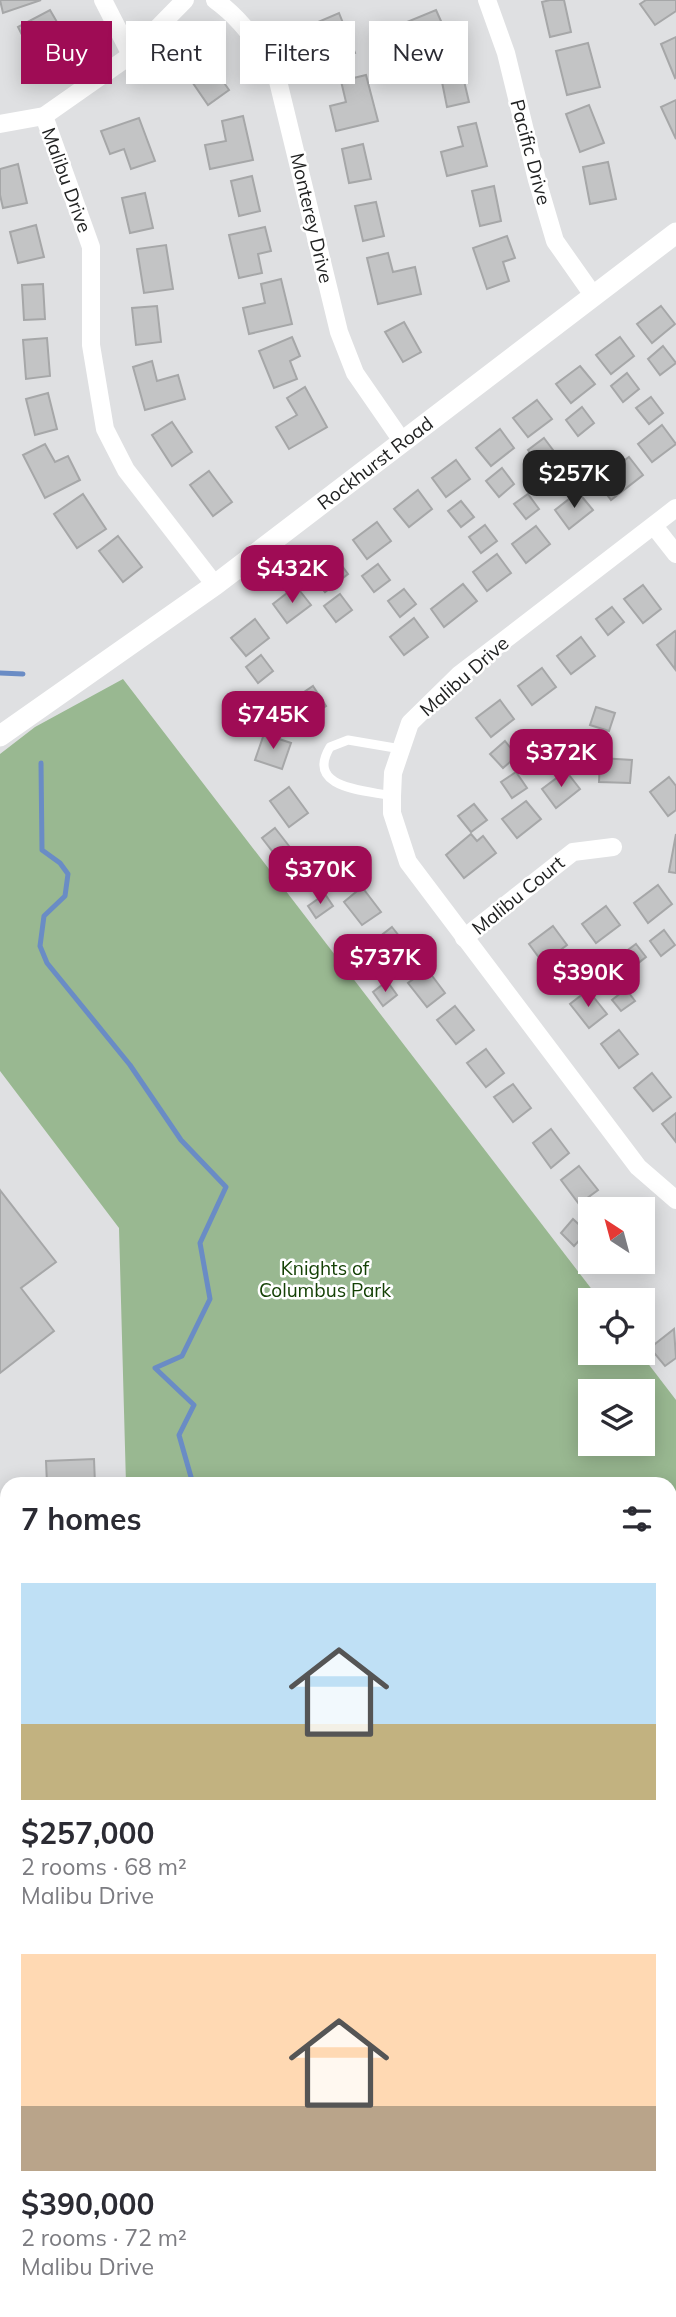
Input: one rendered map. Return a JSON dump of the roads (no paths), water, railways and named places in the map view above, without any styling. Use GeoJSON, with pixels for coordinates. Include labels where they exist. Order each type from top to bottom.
{"type":"FeatureCollection","features":[{"type":"Feature","properties":{"kind":"street"},"geometry":{"type":"LineString","coordinates":[[103,0],[126,45]]}},
{"type":"Feature","properties":{"kind":"street"},"geometry":{"type":"LineString","coordinates":[[164,21],[185,0]]}},
{"type":"Feature","properties":{"kind":"street","name":"Monterey Drive"},"geometry":{"type":"LineString","coordinates":[[215,0],[251,33],[278,81],[344,345],[363,388],[402,441]]}},
{"type":"Feature","properties":{"kind":"street","name":"Pacific Drive"},"geometry":{"type":"LineString","coordinates":[[487,0],[506,53],[555,241],[593,295]]}},
{"type":"Feature","properties":{"kind":"street"},"geometry":{"type":"LineString","coordinates":[[0,124],[44,116],[126,59]]}},
{"type":"Feature","properties":{"kind":"street","name":"Malibu Drive"},"geometry":{"type":"LineString","coordinates":[[44,116],[91,247],[91,345],[105,429],[126,470],[215,585]]}},
{"type":"Feature","properties":{"kind":"street","name":"Rockhurst Road"},"geometry":{"type":"LineString","coordinates":[[0,736],[215,585],[676,233]]}},
{"type":"Feature","properties":{"kind":"street","name":"Malibu Drive"},"geometry":{"type":"LineString","coordinates":[[676,508],[459,675],[410,723],[393,773],[392,796],[392,813],[408,862],[638,1167],[676,1200]]}},
{"type":"Feature","properties":{"kind":"street"},"geometry":{"type":"LineString","coordinates":[[654,526],[676,554]]}},
{"type":"Feature","properties":{"kind":"street","name":"Malibu Court"},"geometry":{"type":"LineString","coordinates":[[464,938],[573,852],[614,847]]}},
{"type":"Feature","properties":{"kind":"lane"},"geometry":{"type":"LineString","coordinates":[[392,796],[338,785],[329,780],[324,772],[323,762],[330,747],[348,740],[401,749]]}},
{"type":"Feature","properties":{"kind":"waterway"},"geometry":{"type":"LineString","coordinates":[[0,673],[23,674]]}},
{"type":"Feature","properties":{"kind":"waterway"},"geometry":{"type":"LineString","coordinates":[[41,763],[42,850],[60,863],[68,874],[65,896],[44,916],[40,946],[47,963],[130,1065],[181,1140],[226,1187],[200,1243],[210,1299],[182,1356],[155,1368],[194,1405],[179,1435],[191,1477]]}},
{"type":"Feature","properties":{"kind":"park label","name":"Knights of Columbus Park"},"geometry":{"type":"Point","coordinates":[325,1279]}}]}
